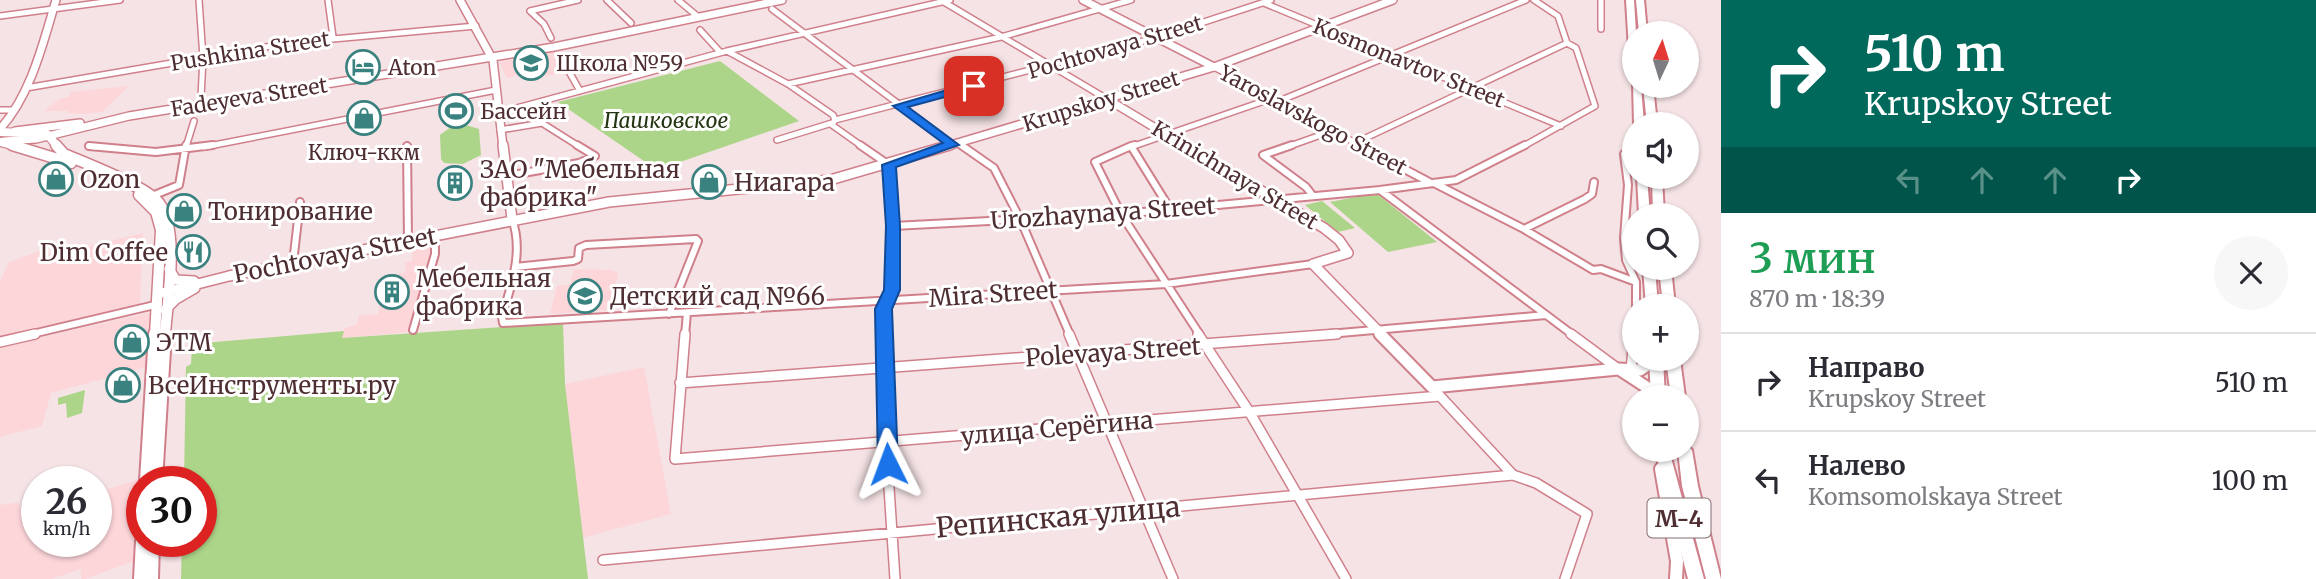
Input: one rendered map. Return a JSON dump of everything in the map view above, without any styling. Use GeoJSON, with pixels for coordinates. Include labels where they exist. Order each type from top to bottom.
{"type":"FeatureCollection","features":[{"type":"Feature","properties":{"kind":"highway"},"geometry":{"type":"LineString","coordinates":[[1630,0],[1631,21]]}},
{"type":"Feature","properties":{"kind":"highway"},"geometry":{"type":"LineString","coordinates":[[1640,0],[1642,21]]}},
{"type":"Feature","properties":{"kind":"highway","name":"М-4"},"geometry":{"type":"LineString","coordinates":[[1664,462],[1696,579]]}},
{"type":"Feature","properties":{"kind":"highway","name":"М-4"},"geometry":{"type":"LineString","coordinates":[[1687,462],[1690,486],[1714,579]]}},
{"type":"Feature","properties":{"kind":"main road"},"geometry":{"type":"LineString","coordinates":[[0,131],[40,132],[51,136],[64,154],[152,196],[163,207],[170,228],[169,269],[163,300],[147,466]]}},
{"type":"Feature","properties":{"kind":"main road"},"geometry":{"type":"LineString","coordinates":[[0,142],[63,160],[146,199],[156,212],[160,224],[163,300],[157,466]]}},
{"type":"Feature","properties":{"kind":"main road"},"geometry":{"type":"LineString","coordinates":[[1660,462],[1677,561],[1676,579]]}},
{"type":"Feature","properties":{"kind":"main road"},"geometry":{"type":"LineString","coordinates":[[1688,462],[1721,579]]}},
{"type":"Feature","properties":{"kind":"main road"},"geometry":{"type":"LineString","coordinates":[[140,579],[141,557]]}},
{"type":"Feature","properties":{"kind":"main road"},"geometry":{"type":"LineString","coordinates":[[152,579],[153,557]]}},
{"type":"Feature","properties":{"kind":"street"},"geometry":{"type":"LineString","coordinates":[[0,131],[8,122],[26,88],[56,0]]}},
{"type":"Feature","properties":{"kind":"street"},"geometry":{"type":"LineString","coordinates":[[0,16],[120,0]]}},
{"type":"Feature","properties":{"kind":"street"},"geometry":{"type":"LineString","coordinates":[[199,0],[203,58],[201,97]]}},
{"type":"Feature","properties":{"kind":"street"},"geometry":{"type":"LineString","coordinates":[[328,0],[334,37]]}},
{"type":"Feature","properties":{"kind":"street"},"geometry":{"type":"LineString","coordinates":[[460,0],[491,57],[512,219],[518,237],[515,267],[573,261],[578,258],[579,248],[586,244],[691,238],[698,241],[673,298],[669,314]]}},
{"type":"Feature","properties":{"kind":"street"},"geometry":{"type":"LineString","coordinates":[[551,38],[544,24],[530,10],[578,0]]}},
{"type":"Feature","properties":{"kind":"street"},"geometry":{"type":"LineString","coordinates":[[607,0],[632,23]]}},
{"type":"Feature","properties":{"kind":"street"},"geometry":{"type":"LineString","coordinates":[[678,0],[696,15]]}},
{"type":"Feature","properties":{"kind":"street","name":"Fadeyeva Street"},"geometry":{"type":"LineString","coordinates":[[129,116],[491,57],[782,0]]}},
{"type":"Feature","properties":{"kind":"street","name":"Yaroslavskogo Street"},"geometry":{"type":"LineString","coordinates":[[1083,0],[1524,229],[1593,270],[1601,269],[1636,282]]}},
{"type":"Feature","properties":{"kind":"street"},"geometry":{"type":"LineString","coordinates":[[788,84],[1001,37],[1131,0]]}},
{"type":"Feature","properties":{"kind":"street","name":"Kosmonavtov Street"},"geometry":{"type":"LineString","coordinates":[[1256,0],[1561,126]]}},
{"type":"Feature","properties":{"kind":"street","name":"Pochtovaya Street"},"geometry":{"type":"LineString","coordinates":[[777,140],[834,122],[1155,38],[1271,0]]}},
{"type":"Feature","properties":{"kind":"street","name":"Krupskoy Street"},"geometry":{"type":"LineString","coordinates":[[512,219],[625,199],[805,184],[889,165],[1213,67],[1393,0]]}},
{"type":"Feature","properties":{"kind":"street"},"geometry":{"type":"LineString","coordinates":[[1346,579],[1250,412],[1121,214],[1096,162],[1165,134],[1276,99],[1526,0]]}},
{"type":"Feature","properties":{"kind":"street"},"geometry":{"type":"LineString","coordinates":[[1355,143],[1567,43],[1565,30],[1556,11],[1534,0]]}},
{"type":"Feature","properties":{"kind":"street"},"geometry":{"type":"LineString","coordinates":[[1601,0],[1601,29]]}},
{"type":"Feature","properties":{"kind":"street"},"geometry":{"type":"LineString","coordinates":[[498,113],[724,51],[944,1]]}},
{"type":"Feature","properties":{"kind":"street","name":"Krinichnaya Street"},"geometry":{"type":"LineString","coordinates":[[944,1],[1324,228],[1347,248]]}},
{"type":"Feature","properties":{"kind":"street"},"geometry":{"type":"LineString","coordinates":[[772,9],[899,106],[992,166],[1021,220],[1172,579]]}},
{"type":"Feature","properties":{"kind":"street","name":"Pushkina Street"},"geometry":{"type":"LineString","coordinates":[[26,88],[334,37],[476,26]]}},
{"type":"Feature","properties":{"kind":"street"},"geometry":{"type":"LineString","coordinates":[[700,30],[724,51],[788,84],[833,115],[834,122],[889,165],[893,226],[892,290],[883,309],[886,442],[895,579]]}},
{"type":"Feature","properties":{"kind":"street","name":"Urozhaynaya Street"},"geometry":{"type":"LineString","coordinates":[[893,226],[1121,214],[1380,190],[1455,180],[1480,170],[1595,106],[1576,48],[1567,43]]}},
{"type":"Feature","properties":{"kind":"street"},"geometry":{"type":"LineString","coordinates":[[563,61],[580,91]]}},
{"type":"Feature","properties":{"kind":"street"},"geometry":{"type":"LineString","coordinates":[[89,146],[156,152],[186,150],[496,90]]}},
{"type":"Feature","properties":{"kind":"street"},"geometry":{"type":"LineString","coordinates":[[0,110],[13,110]]}},
{"type":"Feature","properties":{"kind":"street"},"geometry":{"type":"LineString","coordinates":[[0,142],[51,136],[129,116]]}},
{"type":"Feature","properties":{"kind":"street"},"geometry":{"type":"LineString","coordinates":[[15,131],[129,116]]}},
{"type":"Feature","properties":{"kind":"street"},"geometry":{"type":"LineString","coordinates":[[152,196],[179,185],[194,121]]}},
{"type":"Feature","properties":{"kind":"street"},"geometry":{"type":"LineString","coordinates":[[499,130],[542,122],[595,156],[579,163],[507,176]]}},
{"type":"Feature","properties":{"kind":"street"},"geometry":{"type":"LineString","coordinates":[[64,154],[65,139],[94,123]]}},
{"type":"Feature","properties":{"kind":"street"},"geometry":{"type":"LineString","coordinates":[[1313,196],[1306,187],[1263,155],[1332,131]]}},
{"type":"Feature","properties":{"kind":"street"},"geometry":{"type":"LineString","coordinates":[[407,146],[408,240]]}},
{"type":"Feature","properties":{"kind":"street"},"geometry":{"type":"LineString","coordinates":[[1131,146],[1170,209]]}},
{"type":"Feature","properties":{"kind":"street"},"geometry":{"type":"LineString","coordinates":[[1524,229],[1585,200],[1591,194],[1594,183]]}},
{"type":"Feature","properties":{"kind":"street"},"geometry":{"type":"LineString","coordinates":[[1626,189],[1626,260],[1636,282],[1636,294]]}},
{"type":"Feature","properties":{"kind":"street"},"geometry":{"type":"LineString","coordinates":[[1380,190],[1618,369],[1643,385]]}},
{"type":"Feature","properties":{"kind":"street"},"geometry":{"type":"LineString","coordinates":[[293,263],[300,202]]}},
{"type":"Feature","properties":{"kind":"street","name":"Pochtovaya Street"},"geometry":{"type":"LineString","coordinates":[[163,300],[229,276],[512,219]]}},
{"type":"Feature","properties":{"kind":"street"},"geometry":{"type":"LineString","coordinates":[[413,330],[435,254],[435,235]]}},
{"type":"Feature","properties":{"kind":"street","name":"Mira Street"},"geometry":{"type":"LineString","coordinates":[[515,267],[502,317],[503,323],[1166,284],[1314,264],[1342,257],[1348,253],[1347,248]]}},
{"type":"Feature","properties":{"kind":"street"},"geometry":{"type":"LineString","coordinates":[[1314,264],[1513,475],[1536,483],[1587,514],[1565,579]]}},
{"type":"Feature","properties":{"kind":"street"},"geometry":{"type":"LineString","coordinates":[[169,269],[176,280],[185,282],[229,276]]}},
{"type":"Feature","properties":{"kind":"street"},"geometry":{"type":"LineString","coordinates":[[0,342],[163,300],[176,299],[210,281]]}},
{"type":"Feature","properties":{"kind":"street"},"geometry":{"type":"LineString","coordinates":[[680,383],[687,313]]}},
{"type":"Feature","properties":{"kind":"street","name":"Polevaya Street"},"geometry":{"type":"LineString","coordinates":[[680,383],[1207,345],[1546,314]]}},
{"type":"Feature","properties":{"kind":"street"},"geometry":{"type":"LineString","coordinates":[[1432,387],[1622,369]]}},
{"type":"Feature","properties":{"kind":"street","name":"улица Серёгина"},"geometry":{"type":"LineString","coordinates":[[680,383],[675,459],[1440,396]]}},
{"type":"Feature","properties":{"kind":"street","name":"Репинская улица"},"geometry":{"type":"LineString","coordinates":[[603,560],[1513,475]]}},
{"type":"Feature","properties":{"kind":"shaded area","name":"Школа №59"},"geometry":{"type":"Polygon","coordinates":[[[555,50],[567,72],[547,76],[544,71],[534,71],[507,78],[499,62],[555,50]]]}},
{"type":"Feature","properties":{"kind":"shaded area"},"geometry":{"type":"Polygon","coordinates":[[[129,86],[102,112],[83,114],[44,111],[61,98],[68,97],[71,92],[129,86]]]}},
{"type":"Feature","properties":{"kind":"shaded area"},"geometry":{"type":"Polygon","coordinates":[[[143,233],[140,305],[0,338],[0,281],[9,262],[42,250],[43,254],[54,255],[143,233]]]}},
{"type":"Feature","properties":{"kind":"shaded area"},"geometry":{"type":"Polygon","coordinates":[[[434,246],[409,332],[341,338],[344,329],[357,324],[359,315],[378,314],[380,302],[385,301],[389,277],[406,272],[405,262],[412,261],[412,250],[434,246]]]}},
{"type":"Feature","properties":{"kind":"shaded area","name":"Детский сад №66"},"geometry":{"type":"Polygon","coordinates":[[[574,269],[611,270],[618,273],[612,310],[550,314],[557,286],[570,284],[574,269]]]}},
{"type":"Feature","properties":{"kind":"shaded area"},"geometry":{"type":"Polygon","coordinates":[[[152,312],[147,367],[51,393],[42,426],[0,437],[0,347],[152,312]]]}},
{"type":"Feature","properties":{"kind":"shaded area"},"geometry":{"type":"Polygon","coordinates":[[[644,367],[671,514],[582,538],[565,384],[644,367]]]}},
{"type":"Feature","properties":{"kind":"shaded area"},"geometry":{"type":"Polygon","coordinates":[[[126,483],[126,557],[134,557],[134,561],[85,579],[81,579],[81,569],[51,579],[0,579],[0,505],[18,502],[21,510],[21,557],[112,557],[112,488],[126,483]]]}},
{"type":"Feature","properties":{"kind":"green space","name":"Пашковское"},"geometry":{"type":"Polygon","coordinates":[[[720,61],[799,121],[657,170],[558,102],[720,61]]]}},
{"type":"Feature","properties":{"kind":"green space"},"geometry":{"type":"Polygon","coordinates":[[[466,125],[479,129],[481,155],[463,164],[444,163],[441,159],[440,135],[451,127],[466,125]]]}},
{"type":"Feature","properties":{"kind":"green space"},"geometry":{"type":"Polygon","coordinates":[[[1376,193],[1437,242],[1388,252],[1330,202],[1376,193]]]}},
{"type":"Feature","properties":{"kind":"green space"},"geometry":{"type":"Polygon","coordinates":[[[1322,201],[1355,228],[1338,232],[1305,205],[1322,201]]]}},
{"type":"Feature","properties":{"kind":"green space"},"geometry":{"type":"Polygon","coordinates":[[[563,323],[565,384],[588,579],[181,579],[182,557],[217,557],[217,466],[184,466],[186,367],[191,364],[192,344],[344,331],[342,338],[563,323]]]}},
{"type":"Feature","properties":{"kind":"green space"},"geometry":{"type":"Polygon","coordinates":[[[85,390],[82,413],[67,418],[66,403],[58,405],[58,398],[85,390]]]}},
{"type":"Feature","properties":{"kind":"place","name":"Школа №59"},"geometry":{"type":"Point","coordinates":[531,63]}},
{"type":"Feature","properties":{"kind":"place","name":"Aton"},"geometry":{"type":"Point","coordinates":[363,67]}},
{"type":"Feature","properties":{"kind":"place","name":"Бассейн"},"geometry":{"type":"Point","coordinates":[456,111]}},
{"type":"Feature","properties":{"kind":"place","name":"Ключ-ккм"},"geometry":{"type":"Point","coordinates":[364,118]}},
{"type":"Feature","properties":{"kind":"place","name":"Ozon"},"geometry":{"type":"Point","coordinates":[56,179]}},
{"type":"Feature","properties":{"kind":"place","name":"Ниагара"},"geometry":{"type":"Point","coordinates":[709,182]}},
{"type":"Feature","properties":{"kind":"place","name":"ЗАО \"Мебельная фабрика\""},"geometry":{"type":"Point","coordinates":[455,183]}},
{"type":"Feature","properties":{"kind":"place","name":"Тонирование"},"geometry":{"type":"Point","coordinates":[184,211]}},
{"type":"Feature","properties":{"kind":"place","name":"Dim Coffee"},"geometry":{"type":"Point","coordinates":[193,252]}},
{"type":"Feature","properties":{"kind":"place","name":"Мебельная фабрика"},"geometry":{"type":"Point","coordinates":[392,292]}},
{"type":"Feature","properties":{"kind":"place","name":"Детский сад №66"},"geometry":{"type":"Point","coordinates":[585,296]}},
{"type":"Feature","properties":{"kind":"place","name":"ЭТМ"},"geometry":{"type":"Point","coordinates":[132,342]}},
{"type":"Feature","properties":{"kind":"place","name":"ВсеИнструменты.ру"},"geometry":{"type":"Point","coordinates":[123,385]}},
{"type":"Feature","properties":{"kind":"route"},"geometry":{"type":"LineString","coordinates":[[888,464],[883,309],[892,290],[893,226],[889,165],[952,145],[899,106],[974,86]]}}]}
